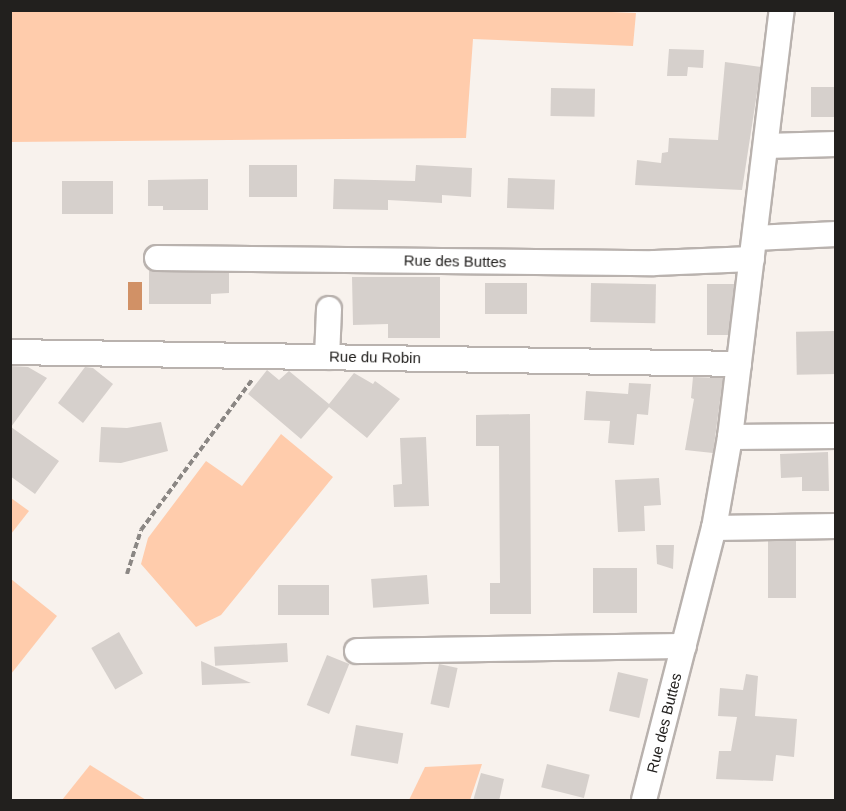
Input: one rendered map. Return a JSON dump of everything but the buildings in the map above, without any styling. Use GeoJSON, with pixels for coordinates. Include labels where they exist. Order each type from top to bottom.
{"type":"FeatureCollection","features":[{"type":"Feature","properties":{"kind":"street","name":"Rue des Buttes"},"geometry":{"type":"LineString","coordinates":[[644,801],[714,528],[730,437],[782,10]]}},
{"type":"Feature","properties":{"kind":"street"},"geometry":{"type":"LineString","coordinates":[[766,146],[836,144]]}},
{"type":"Feature","properties":{"kind":"street"},"geometry":{"type":"LineString","coordinates":[[753,248],[836,234]]}},
{"type":"Feature","properties":{"kind":"street","name":"Rue des Buttes"},"geometry":{"type":"LineString","coordinates":[[157,258],[654,263],[753,248]]}},
{"type":"Feature","properties":{"kind":"street"},"geometry":{"type":"LineString","coordinates":[[327,357],[329,309]]}},
{"type":"Feature","properties":{"kind":"street","name":"Rue du Robin"},"geometry":{"type":"LineString","coordinates":[[10,352],[740,364]]}},
{"type":"Feature","properties":{"kind":"street"},"geometry":{"type":"LineString","coordinates":[[730,437],[836,436]]}},
{"type":"Feature","properties":{"kind":"street"},"geometry":{"type":"LineString","coordinates":[[714,528],[836,526]]}},
{"type":"Feature","properties":{"kind":"street"},"geometry":{"type":"LineString","coordinates":[[357,651],[684,646]]}},
{"type":"Feature","properties":{"kind":"path"},"geometry":{"type":"LineString","coordinates":[[127,574],[141,530],[270,356]]}},
{"type":"Feature","properties":{"kind":"shaded area"},"geometry":{"type":"Polygon","coordinates":[[[562,10],[636,13],[633,46],[473,39],[466,138],[11,142],[11,11],[562,10]]]}},
{"type":"Feature","properties":{"kind":"shaded area"},"geometry":{"type":"Polygon","coordinates":[[[128,282],[142,282],[142,310],[128,310],[128,282]]]}},
{"type":"Feature","properties":{"kind":"shaded area"},"geometry":{"type":"Polygon","coordinates":[[[281,434],[333,477],[221,615],[196,627],[141,564],[148,538],[206,461],[242,486],[281,434]]]}},
{"type":"Feature","properties":{"kind":"shaded area"},"geometry":{"type":"Polygon","coordinates":[[[11,498],[29,511],[11,534],[11,498]]]}},
{"type":"Feature","properties":{"kind":"shaded area"},"geometry":{"type":"Polygon","coordinates":[[[11,579],[57,616],[11,674],[11,579]]]}},
{"type":"Feature","properties":{"kind":"shaded area"},"geometry":{"type":"Polygon","coordinates":[[[482,764],[470,800],[409,800],[425,767],[482,764]]]}},
{"type":"Feature","properties":{"kind":"shaded area"},"geometry":{"type":"Polygon","coordinates":[[[90,765],[146,800],[62,800],[90,765]]]}}]}
